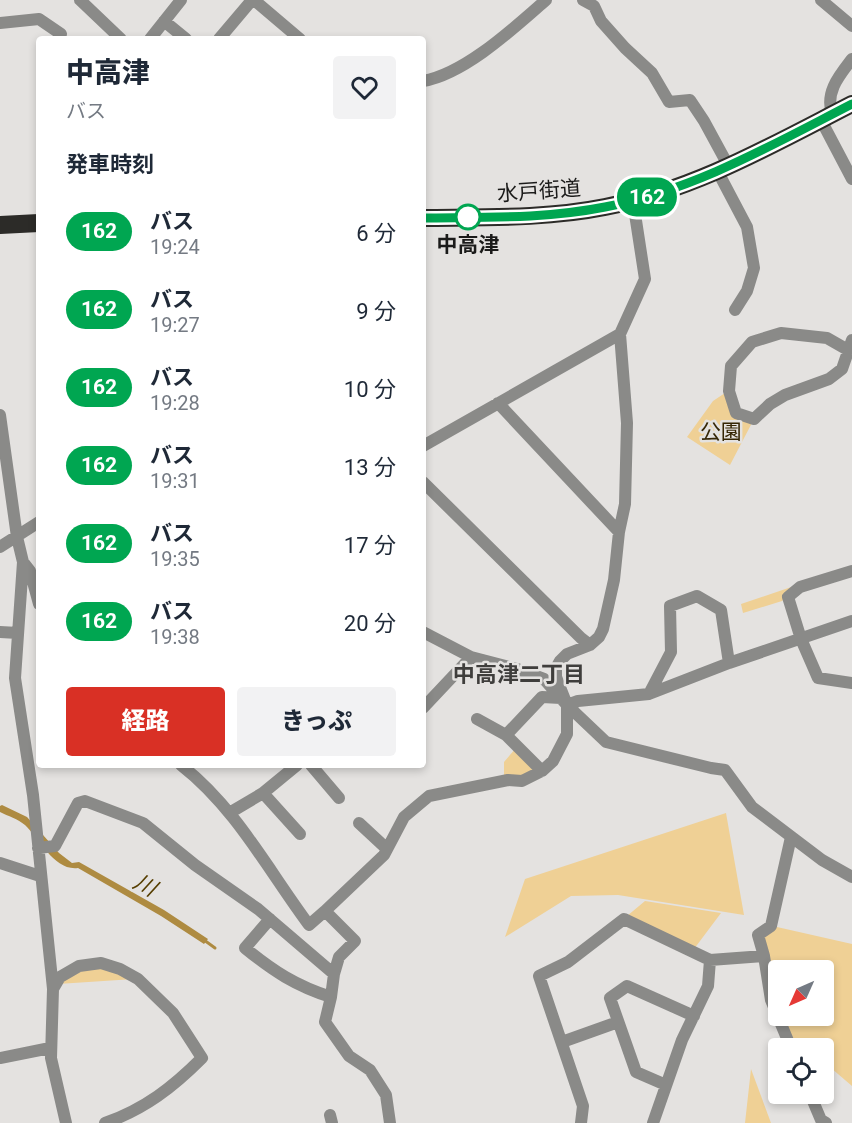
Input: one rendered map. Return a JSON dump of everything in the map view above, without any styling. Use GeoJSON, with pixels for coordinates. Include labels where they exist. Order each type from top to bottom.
{"type":"FeatureCollection","features":[{"type":"Feature","properties":{"kind":"highway","name":"水戸街道"},"geometry":{"type":"LineString","coordinates":[[426,218],[554,214],[633,201],[678,188],[724,169],[852,104]]}},
{"type":"Feature","properties":{"kind":"highway"},"geometry":{"type":"LineString","coordinates":[[0,225],[36,223]]}},
{"type":"Feature","properties":{"kind":"street"},"geometry":{"type":"LineString","coordinates":[[80,0],[119,36]]}},
{"type":"Feature","properties":{"kind":"street"},"geometry":{"type":"LineString","coordinates":[[152,36],[181,0]]}},
{"type":"Feature","properties":{"kind":"street"},"geometry":{"type":"LineString","coordinates":[[222,36],[253,0],[291,36]]}},
{"type":"Feature","properties":{"kind":"street"},"geometry":{"type":"LineString","coordinates":[[426,80],[456,68],[484,52],[546,0]]}},
{"type":"Feature","properties":{"kind":"street"},"geometry":{"type":"LineString","coordinates":[[583,0],[594,6],[601,21],[625,48],[652,72],[669,102],[690,100],[704,121],[747,227],[754,268],[747,291],[735,310]]}},
{"type":"Feature","properties":{"kind":"street"},"geometry":{"type":"LineString","coordinates":[[821,0],[852,26]]}},
{"type":"Feature","properties":{"kind":"street"},"geometry":{"type":"LineString","coordinates":[[0,22],[39,19],[61,34]]}},
{"type":"Feature","properties":{"kind":"street"},"geometry":{"type":"LineString","coordinates":[[164,21],[182,36]]}},
{"type":"Feature","properties":{"kind":"street"},"geometry":{"type":"LineString","coordinates":[[852,59],[833,88],[826,117],[852,179]]}},
{"type":"Feature","properties":{"kind":"street"},"geometry":{"type":"LineString","coordinates":[[185,768],[231,812],[309,925],[384,855],[404,817],[429,796],[508,780],[522,781],[542,771],[553,760],[567,734],[564,701],[556,678],[556,668],[567,654],[590,645],[599,637],[603,629],[614,580],[619,531],[625,504],[627,423],[620,334],[645,279],[633,201]]}},
{"type":"Feature","properties":{"kind":"street"},"geometry":{"type":"LineString","coordinates":[[780,333],[828,338],[850,345],[842,369],[829,379],[785,394],[754,418],[736,412],[729,391],[731,366],[752,342],[780,333]]}},
{"type":"Feature","properties":{"kind":"street"},"geometry":{"type":"LineString","coordinates":[[426,444],[620,334]]}},
{"type":"Feature","properties":{"kind":"street"},"geometry":{"type":"LineString","coordinates":[[498,403],[619,531]]}},
{"type":"Feature","properties":{"kind":"street"},"geometry":{"type":"LineString","coordinates":[[0,415],[17,537],[23,562],[15,678],[33,795],[52,989],[50,1048],[66,1123]]}},
{"type":"Feature","properties":{"kind":"street"},"geometry":{"type":"LineString","coordinates":[[426,485],[590,645]]}},
{"type":"Feature","properties":{"kind":"street"},"geometry":{"type":"LineString","coordinates":[[0,547],[36,524]]}},
{"type":"Feature","properties":{"kind":"street"},"geometry":{"type":"LineString","coordinates":[[23,562],[30,571],[36,593]]}},
{"type":"Feature","properties":{"kind":"street"},"geometry":{"type":"LineString","coordinates":[[852,572],[800,587],[788,597],[801,639],[818,678],[852,683]]}},
{"type":"Feature","properties":{"kind":"street"},"geometry":{"type":"LineString","coordinates":[[649,694],[671,652],[670,606],[697,596],[721,610],[729,663]]}},
{"type":"Feature","properties":{"kind":"street"},"geometry":{"type":"LineString","coordinates":[[506,735],[542,697],[578,701],[649,694],[729,663],[852,621]]}},
{"type":"Feature","properties":{"kind":"street"},"geometry":{"type":"LineString","coordinates":[[0,632],[18,633]]}},
{"type":"Feature","properties":{"kind":"street"},"geometry":{"type":"LineString","coordinates":[[426,634],[471,657],[544,679],[606,742],[725,770],[752,807],[822,860],[852,877]]}},
{"type":"Feature","properties":{"kind":"street"},"geometry":{"type":"LineString","coordinates":[[426,705],[471,657]]}},
{"type":"Feature","properties":{"kind":"street"},"geometry":{"type":"LineString","coordinates":[[477,719],[506,735],[542,771]]}},
{"type":"Feature","properties":{"kind":"street"},"geometry":{"type":"LineString","coordinates":[[231,812],[263,793],[293,768]]}},
{"type":"Feature","properties":{"kind":"street"},"geometry":{"type":"LineString","coordinates":[[314,768],[339,798]]}},
{"type":"Feature","properties":{"kind":"street"},"geometry":{"type":"LineString","coordinates":[[263,793],[300,834]]}},
{"type":"Feature","properties":{"kind":"street"},"geometry":{"type":"LineString","coordinates":[[38,848],[55,846],[78,803],[85,801],[143,823],[195,865],[258,909],[334,974]]}},
{"type":"Feature","properties":{"kind":"street"},"geometry":{"type":"LineString","coordinates":[[359,823],[387,849]]}},
{"type":"Feature","properties":{"kind":"street"},"geometry":{"type":"LineString","coordinates":[[787,1038],[771,1000],[758,935],[771,926],[790,837]]}},
{"type":"Feature","properties":{"kind":"street"},"geometry":{"type":"LineString","coordinates":[[0,864],[40,876]]}},
{"type":"Feature","properties":{"kind":"street"},"geometry":{"type":"LineString","coordinates":[[325,911],[355,941],[339,957],[324,1022],[349,1056],[370,1070],[386,1095],[390,1123]]}},
{"type":"Feature","properties":{"kind":"street"},"geometry":{"type":"LineString","coordinates":[[270,919],[245,948],[270,969],[305,988],[331,997]]}},
{"type":"Feature","properties":{"kind":"street"},"geometry":{"type":"LineString","coordinates":[[581,1123],[583,1106],[539,976],[568,962],[624,919],[710,960],[764,956]]}},
{"type":"Feature","properties":{"kind":"street"},"geometry":{"type":"LineString","coordinates":[[653,1123],[682,1040],[708,986],[710,960]]}},
{"type":"Feature","properties":{"kind":"street"},"geometry":{"type":"LineString","coordinates":[[52,989],[60,977],[79,966],[101,963],[120,969],[138,979],[173,1013],[202,1058],[177,1083],[150,1102],[105,1123]]}},
{"type":"Feature","properties":{"kind":"street"},"geometry":{"type":"LineString","coordinates":[[666,1085],[636,1072],[610,998],[627,986],[694,1016]]}},
{"type":"Feature","properties":{"kind":"street"},"geometry":{"type":"LineString","coordinates":[[562,1042],[618,1022]]}},
{"type":"Feature","properties":{"kind":"street"},"geometry":{"type":"LineString","coordinates":[[0,1058],[50,1048]]}},
{"type":"Feature","properties":{"kind":"street"},"geometry":{"type":"LineString","coordinates":[[814,1104],[821,1120],[826,1123]]}},
{"type":"Feature","properties":{"kind":"green space","name":"公園"},"geometry":{"type":"Polygon","coordinates":[[[728,391],[736,413],[754,419],[730,465],[687,437],[713,401],[728,391]]]}},
{"type":"Feature","properties":{"kind":"green space"},"geometry":{"type":"Polygon","coordinates":[[[800,584],[782,601],[743,613],[741,604],[800,584]]]}},
{"type":"Feature","properties":{"kind":"green space"},"geometry":{"type":"Polygon","coordinates":[[[516,748],[538,771],[521,778],[504,778],[504,762],[516,748]]]}},
{"type":"Feature","properties":{"kind":"green space"},"geometry":{"type":"Polygon","coordinates":[[[726,813],[744,915],[618,895],[571,896],[505,937],[525,879],[726,813]]]}},
{"type":"Feature","properties":{"kind":"green space"},"geometry":{"type":"Polygon","coordinates":[[[645,901],[721,913],[694,949],[627,916],[645,901]]]}},
{"type":"Feature","properties":{"kind":"green space"},"geometry":{"type":"Polygon","coordinates":[[[777,927],[852,944],[852,1086],[834,1071],[834,1038],[790,1038],[785,1026],[834,1026],[834,960],[768,961],[763,936],[777,927]]]}},
{"type":"Feature","properties":{"kind":"green space"},"geometry":{"type":"Polygon","coordinates":[[[101,960],[134,979],[58,984],[101,960]]]}},
{"type":"Feature","properties":{"kind":"green space"},"geometry":{"type":"Polygon","coordinates":[[[751,1069],[771,1123],[745,1123],[751,1069]]]}},
{"type":"Feature","properties":{"kind":"shaded area"},"geometry":{"type":"Polygon","coordinates":[[[2,805],[27,817],[59,853],[72,863],[79,862],[164,910],[208,939],[204,944],[78,868],[62,865],[48,853],[25,825],[0,812],[2,805]]]}},
{"type":"Feature","properties":{"kind":"waterway","name":"川"},"geometry":{"type":"LineString","coordinates":[[204,940],[215,948]]}},
{"type":"Feature","properties":{"kind":"bus line","name":"162"},"geometry":{"type":"LineString","coordinates":[[426,218],[530,216],[579,212],[633,201],[678,188],[718,172],[852,104]]}},
{"type":"Feature","properties":{"kind":"place","name":"中高津"},"geometry":{"type":"Point","coordinates":[468,217]}},
{"type":"Feature","properties":{"kind":"district","name":"中高津二丁目"},"geometry":{"type":"Point","coordinates":[519,674]}}]}
